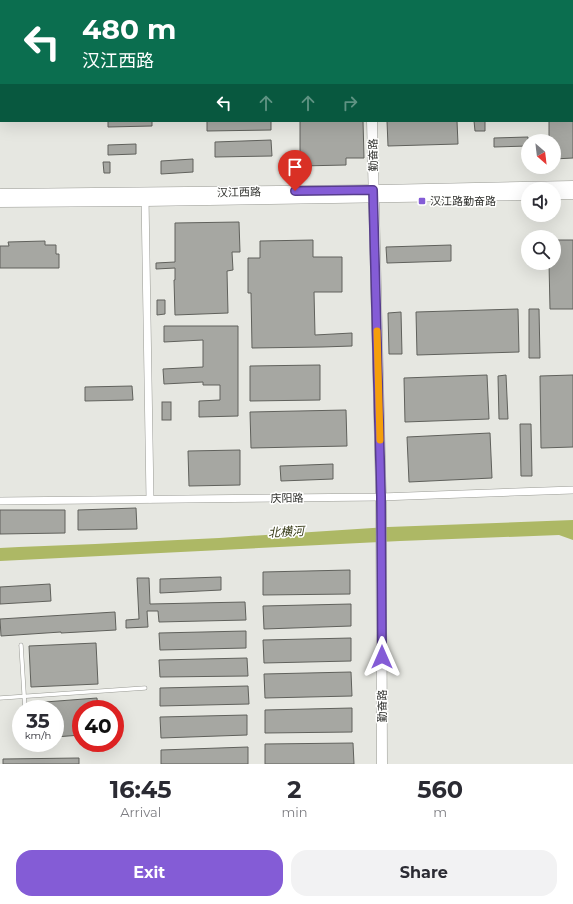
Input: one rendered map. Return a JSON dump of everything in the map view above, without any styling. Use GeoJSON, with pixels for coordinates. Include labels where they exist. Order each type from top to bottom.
{"type":"FeatureCollection","features":[{"type":"Feature","properties":{"kind":"main road","name":"勤奋路"},"geometry":{"type":"LineString","coordinates":[[372,122],[381,497],[382,764]]}},
{"type":"Feature","properties":{"kind":"main road","name":"汉江西路"},"geometry":{"type":"LineString","coordinates":[[373,194],[573,186]]}},
{"type":"Feature","properties":{"kind":"main road","name":"汉江西路"},"geometry":{"type":"LineString","coordinates":[[0,194],[145,197]]}},
{"type":"Feature","properties":{"kind":"main road","name":"汉江西路"},"geometry":{"type":"LineString","coordinates":[[0,202],[145,197],[373,194],[521,195]]}},
{"type":"Feature","properties":{"kind":"main road"},"geometry":{"type":"LineString","coordinates":[[561,194],[573,194]]}},
{"type":"Feature","properties":{"kind":"street"},"geometry":{"type":"LineString","coordinates":[[145,197],[150,500]]}},
{"type":"Feature","properties":{"kind":"street","name":"庆阳路"},"geometry":{"type":"LineString","coordinates":[[0,501],[381,497],[573,490]]}},
{"type":"Feature","properties":{"kind":"lane"},"geometry":{"type":"LineString","coordinates":[[21,645],[24,700]]}},
{"type":"Feature","properties":{"kind":"lane"},"geometry":{"type":"LineString","coordinates":[[0,698],[145,688]]}},
{"type":"Feature","properties":{"kind":"shaded area"},"geometry":{"type":"Polygon","coordinates":[[[573,520],[573,540],[559,535],[400,541],[0,561],[0,548],[219,538],[388,527],[573,520]]]}},
{"type":"Feature","properties":{"kind":"building"},"geometry":{"type":"Polygon","coordinates":[[[108,122],[152,122],[152,126],[108,127],[108,122]]]}},
{"type":"Feature","properties":{"kind":"building"},"geometry":{"type":"Polygon","coordinates":[[[207,122],[271,122],[271,130],[207,131],[207,122]]]}},
{"type":"Feature","properties":{"kind":"building"},"geometry":{"type":"Polygon","coordinates":[[[300,122],[363,122],[364,158],[346,158],[346,165],[300,166],[300,122]]]}},
{"type":"Feature","properties":{"kind":"building"},"geometry":{"type":"Polygon","coordinates":[[[387,122],[457,122],[458,144],[388,146],[387,122]]]}},
{"type":"Feature","properties":{"kind":"building"},"geometry":{"type":"Polygon","coordinates":[[[474,122],[485,122],[485,131],[475,131],[474,122]]]}},
{"type":"Feature","properties":{"kind":"building"},"geometry":{"type":"Polygon","coordinates":[[[549,122],[573,122],[573,158],[561,159],[561,134],[549,134],[549,122]]]}},
{"type":"Feature","properties":{"kind":"building"},"geometry":{"type":"Polygon","coordinates":[[[521,137],[521,146],[494,147],[494,138],[521,137]]]}},
{"type":"Feature","properties":{"kind":"building"},"geometry":{"type":"Polygon","coordinates":[[[271,140],[272,156],[215,157],[215,142],[271,140]]]}},
{"type":"Feature","properties":{"kind":"building"},"geometry":{"type":"Polygon","coordinates":[[[136,144],[136,154],[108,155],[108,145],[136,144]]]}},
{"type":"Feature","properties":{"kind":"building"},"geometry":{"type":"Polygon","coordinates":[[[193,159],[193,172],[161,174],[161,161],[193,159]]]}},
{"type":"Feature","properties":{"kind":"building"},"geometry":{"type":"Polygon","coordinates":[[[103,162],[110,162],[110,173],[104,173],[103,162]]]}},
{"type":"Feature","properties":{"kind":"building"},"geometry":{"type":"Polygon","coordinates":[[[239,222],[240,252],[232,252],[233,270],[227,271],[228,313],[175,315],[175,268],[156,269],[156,263],[175,262],[175,223],[239,222]]]}},
{"type":"Feature","properties":{"kind":"building"},"geometry":{"type":"Polygon","coordinates":[[[313,240],[313,257],[342,257],[342,292],[314,292],[315,335],[352,333],[352,346],[252,348],[251,293],[248,293],[248,258],[260,258],[260,241],[313,240]]]}},
{"type":"Feature","properties":{"kind":"building"},"geometry":{"type":"Polygon","coordinates":[[[561,240],[573,240],[573,309],[550,309],[549,270],[561,270],[561,240]]]}},
{"type":"Feature","properties":{"kind":"building"},"geometry":{"type":"Polygon","coordinates":[[[45,241],[45,245],[56,245],[56,254],[59,254],[59,268],[0,268],[0,246],[9,246],[8,242],[45,241]]]}},
{"type":"Feature","properties":{"kind":"building"},"geometry":{"type":"Polygon","coordinates":[[[451,245],[451,261],[387,263],[386,247],[451,245]]]}},
{"type":"Feature","properties":{"kind":"building"},"geometry":{"type":"Polygon","coordinates":[[[157,300],[165,300],[165,314],[157,315],[157,300]]]}},
{"type":"Feature","properties":{"kind":"building"},"geometry":{"type":"Polygon","coordinates":[[[518,309],[519,352],[417,355],[416,312],[518,309]]]}},
{"type":"Feature","properties":{"kind":"building"},"geometry":{"type":"Polygon","coordinates":[[[529,309],[539,309],[540,358],[529,358],[529,309]]]}},
{"type":"Feature","properties":{"kind":"building"},"geometry":{"type":"Polygon","coordinates":[[[401,312],[402,354],[389,354],[388,313],[401,312]]]}},
{"type":"Feature","properties":{"kind":"building"},"geometry":{"type":"Polygon","coordinates":[[[164,326],[238,326],[238,416],[199,417],[199,401],[220,400],[220,385],[203,385],[203,382],[164,384],[163,369],[203,367],[203,340],[164,342],[164,326]]]}},
{"type":"Feature","properties":{"kind":"building"},"geometry":{"type":"Polygon","coordinates":[[[320,365],[320,400],[250,401],[250,366],[320,365]]]}},
{"type":"Feature","properties":{"kind":"building"},"geometry":{"type":"Polygon","coordinates":[[[487,375],[489,419],[405,422],[404,378],[487,375]]]}},
{"type":"Feature","properties":{"kind":"building"},"geometry":{"type":"Polygon","coordinates":[[[506,375],[508,419],[499,419],[498,376],[506,375]]]}},
{"type":"Feature","properties":{"kind":"building"},"geometry":{"type":"Polygon","coordinates":[[[573,375],[573,447],[541,448],[540,376],[573,375]]]}},
{"type":"Feature","properties":{"kind":"building"},"geometry":{"type":"Polygon","coordinates":[[[132,386],[133,400],[85,401],[85,387],[132,386]]]}},
{"type":"Feature","properties":{"kind":"building"},"geometry":{"type":"Polygon","coordinates":[[[162,402],[171,402],[171,420],[162,420],[162,402]]]}},
{"type":"Feature","properties":{"kind":"building"},"geometry":{"type":"Polygon","coordinates":[[[346,410],[347,446],[251,448],[250,412],[346,410]]]}},
{"type":"Feature","properties":{"kind":"building"},"geometry":{"type":"Polygon","coordinates":[[[520,424],[531,424],[532,476],[521,476],[520,424]]]}},
{"type":"Feature","properties":{"kind":"building"},"geometry":{"type":"Polygon","coordinates":[[[490,433],[492,478],[409,482],[407,437],[490,433]]]}},
{"type":"Feature","properties":{"kind":"building"},"geometry":{"type":"Polygon","coordinates":[[[240,450],[240,485],[189,486],[188,451],[240,450]]]}},
{"type":"Feature","properties":{"kind":"building"},"geometry":{"type":"Polygon","coordinates":[[[333,464],[333,479],[281,481],[280,466],[333,464]]]}},
{"type":"Feature","properties":{"kind":"building"},"geometry":{"type":"Polygon","coordinates":[[[136,508],[137,529],[78,530],[78,510],[136,508]]]}},
{"type":"Feature","properties":{"kind":"building"},"geometry":{"type":"Polygon","coordinates":[[[0,510],[65,510],[65,533],[0,534],[0,510]]]}},
{"type":"Feature","properties":{"kind":"building"},"geometry":{"type":"Polygon","coordinates":[[[350,570],[350,594],[263,595],[263,572],[350,570]]]}},
{"type":"Feature","properties":{"kind":"building"},"geometry":{"type":"Polygon","coordinates":[[[221,577],[221,590],[160,593],[160,579],[221,577]]]}},
{"type":"Feature","properties":{"kind":"building"},"geometry":{"type":"Polygon","coordinates":[[[137,578],[149,578],[150,604],[245,602],[246,620],[159,622],[158,611],[147,611],[148,627],[126,628],[126,620],[139,619],[137,578]]]}},
{"type":"Feature","properties":{"kind":"building"},"geometry":{"type":"Polygon","coordinates":[[[50,584],[51,601],[0,604],[0,587],[50,584]]]}},
{"type":"Feature","properties":{"kind":"building"},"geometry":{"type":"Polygon","coordinates":[[[351,604],[351,626],[264,629],[263,606],[351,604]]]}},
{"type":"Feature","properties":{"kind":"building"},"geometry":{"type":"Polygon","coordinates":[[[115,612],[116,630],[1,636],[0,619],[115,612]]]}},
{"type":"Feature","properties":{"kind":"building"},"geometry":{"type":"Polygon","coordinates":[[[246,631],[246,648],[160,650],[159,633],[246,631]]]}},
{"type":"Feature","properties":{"kind":"building"},"geometry":{"type":"Polygon","coordinates":[[[351,638],[351,661],[264,663],[263,640],[351,638]]]}},
{"type":"Feature","properties":{"kind":"building"},"geometry":{"type":"Polygon","coordinates":[[[96,643],[98,684],[31,687],[29,646],[96,643]]]}},
{"type":"Feature","properties":{"kind":"building"},"geometry":{"type":"Polygon","coordinates":[[[247,658],[248,676],[160,677],[159,660],[247,658]]]}},
{"type":"Feature","properties":{"kind":"building"},"geometry":{"type":"Polygon","coordinates":[[[351,672],[352,696],[265,698],[264,674],[351,672]]]}},
{"type":"Feature","properties":{"kind":"building"},"geometry":{"type":"Polygon","coordinates":[[[248,686],[249,704],[160,706],[160,688],[248,686]]]}},
{"type":"Feature","properties":{"kind":"building"},"geometry":{"type":"Polygon","coordinates":[[[97,698],[97,700],[72,700],[72,736],[64,736],[64,701],[97,698]]]}},
{"type":"Feature","properties":{"kind":"building"},"geometry":{"type":"Polygon","coordinates":[[[352,708],[352,732],[265,733],[265,710],[352,708]]]}},
{"type":"Feature","properties":{"kind":"building"},"geometry":{"type":"Polygon","coordinates":[[[247,715],[247,735],[161,738],[160,717],[247,715]]]}},
{"type":"Feature","properties":{"kind":"building"},"geometry":{"type":"Polygon","coordinates":[[[353,743],[354,764],[265,764],[265,744],[353,743]]]}},
{"type":"Feature","properties":{"kind":"building"},"geometry":{"type":"Polygon","coordinates":[[[248,747],[248,764],[161,764],[161,750],[248,747]]]}},
{"type":"Feature","properties":{"kind":"building"},"geometry":{"type":"Polygon","coordinates":[[[79,758],[79,764],[3,764],[3,759],[79,758]]]}},
{"type":"Feature","properties":{"kind":"slow traffic"},"geometry":{"type":"LineString","coordinates":[[377,331],[380,440]]}},
{"type":"Feature","properties":{"kind":"place","name":"汉江路勤奋路"},"geometry":{"type":"Point","coordinates":[422,201]}},
{"type":"Feature","properties":{"kind":"route"},"geometry":{"type":"LineString","coordinates":[[295,191],[373,190],[381,497],[382,657]]}},
{"type":"Feature","properties":{"kind":"water label","name":"北横河"},"geometry":{"type":"Point","coordinates":[286,532]}}]}
